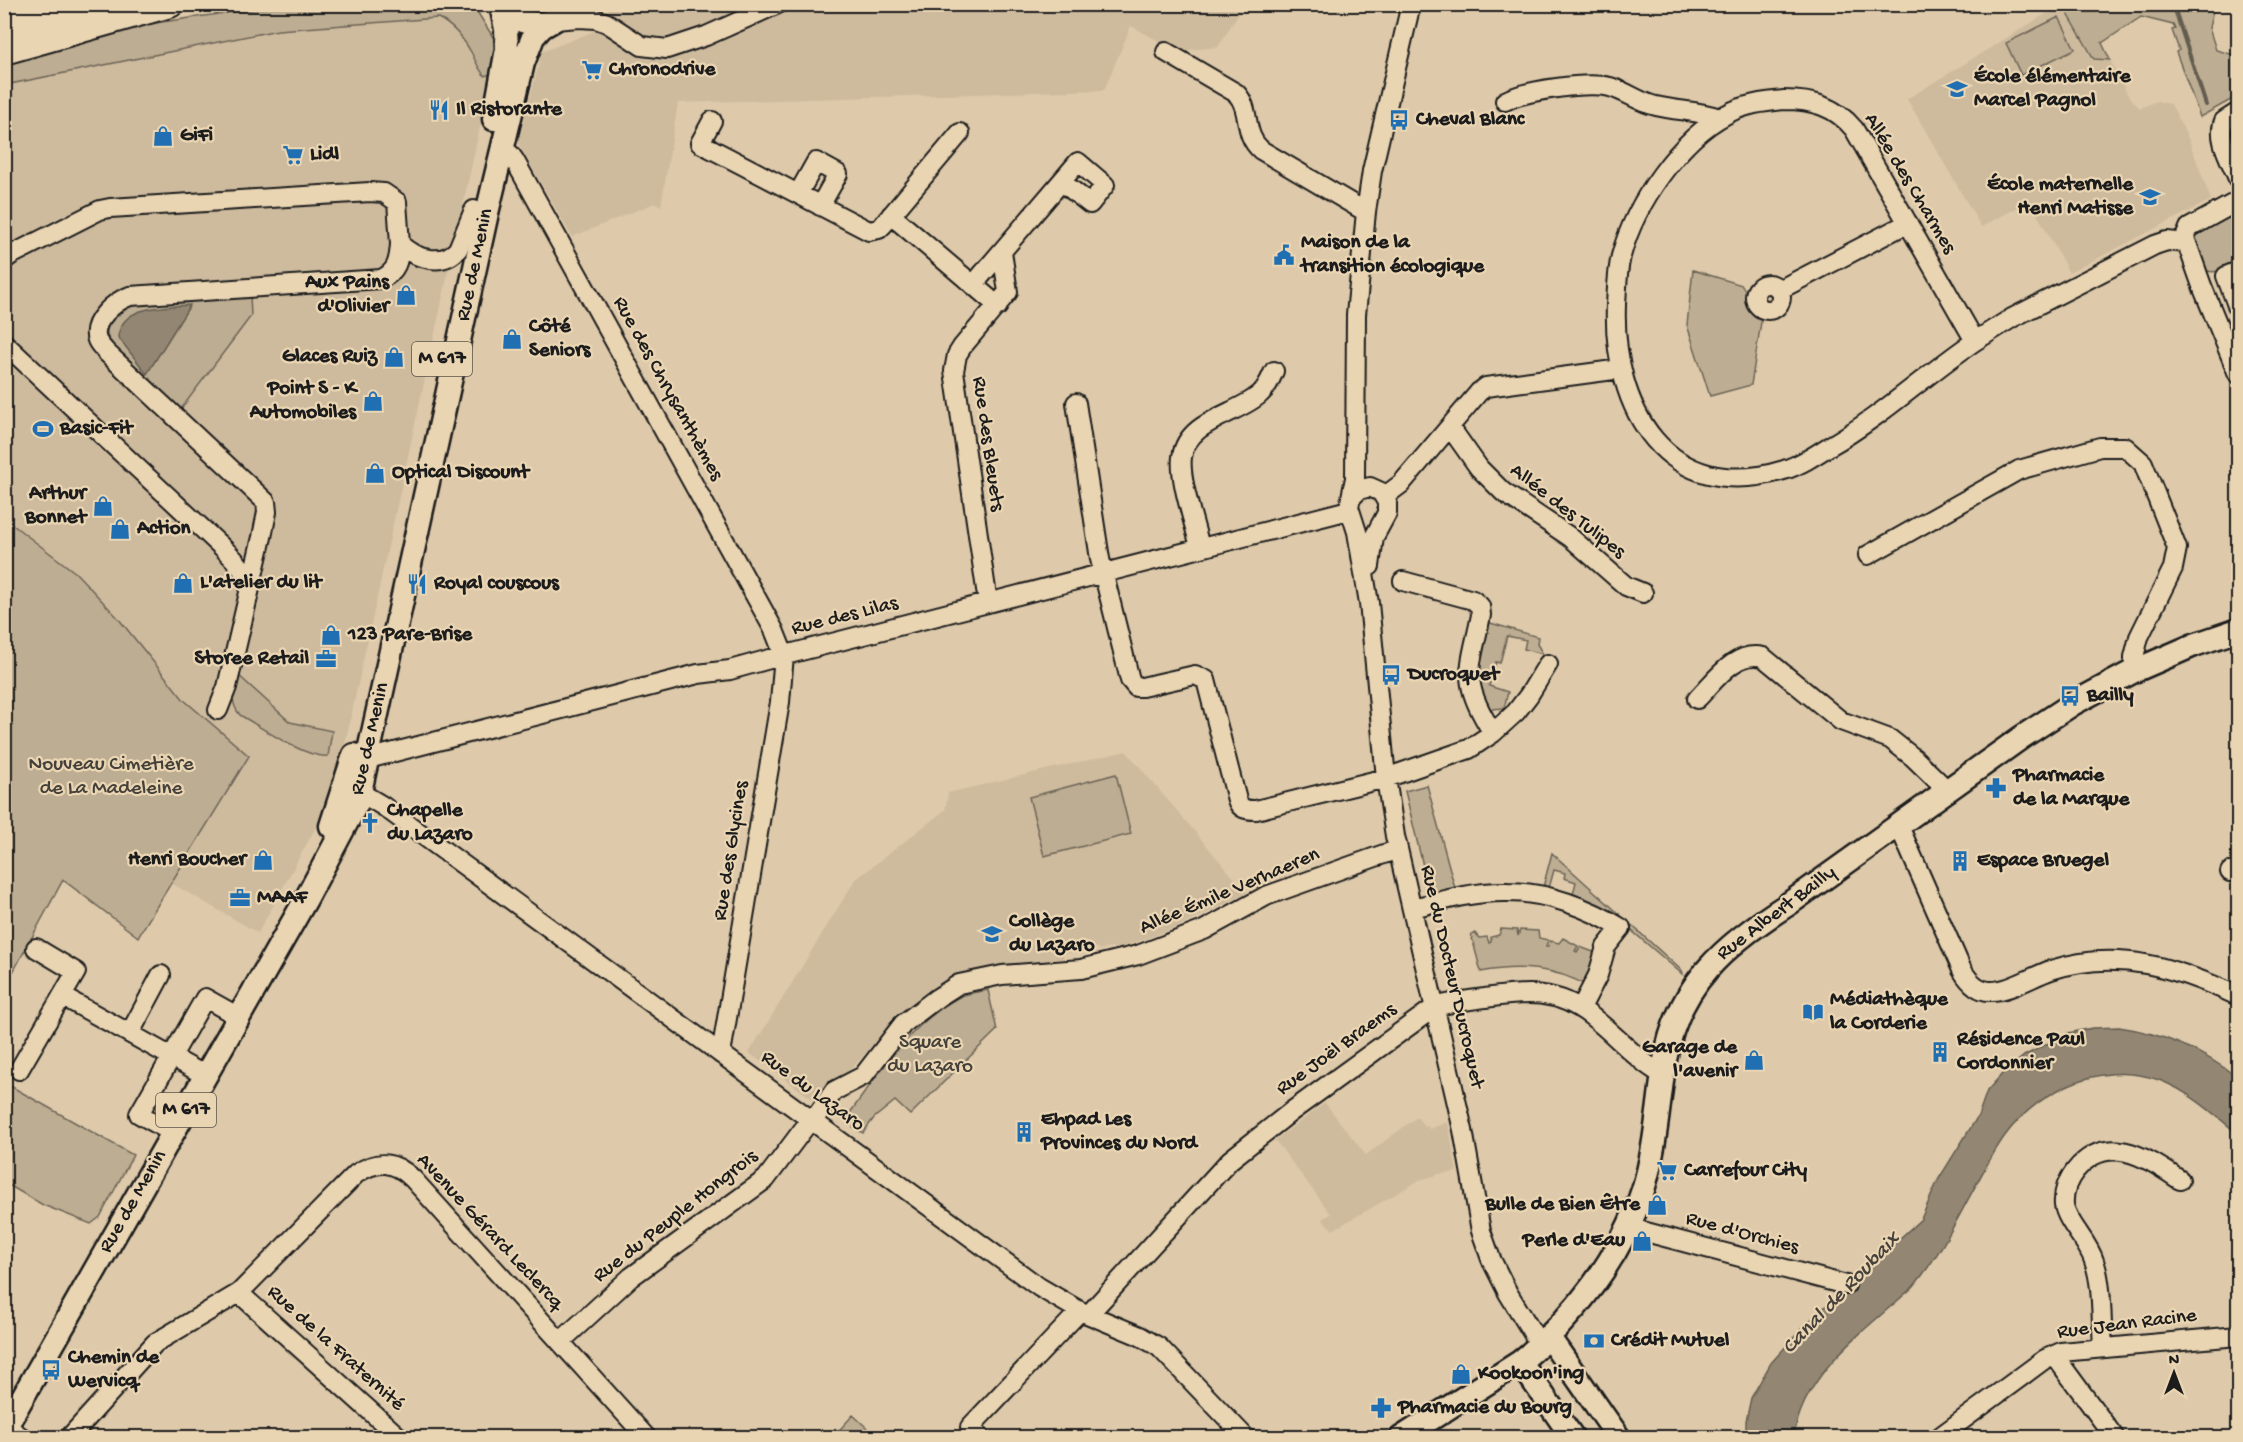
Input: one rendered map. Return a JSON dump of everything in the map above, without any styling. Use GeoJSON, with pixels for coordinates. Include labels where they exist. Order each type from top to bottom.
{"type":"FeatureCollection","features":[{"type":"Feature","properties":{"kind":"highway"},"geometry":{"type":"LineString","coordinates":[[4,9],[21,4]]}},
{"type":"Feature","properties":{"kind":"highway"},"geometry":{"type":"LineString","coordinates":[[4,28],[88,4]]}},
{"type":"Feature","properties":{"kind":"highway"},"geometry":{"type":"LineString","coordinates":[[4,51],[170,4]]}},
{"type":"Feature","properties":{"kind":"main road","name":"Rue de Menin"},"geometry":{"type":"LineString","coordinates":[[8,1424],[168,1130],[234,1014],[318,855],[357,774],[422,479],[529,45],[537,32],[564,15],[575,4]]}},
{"type":"Feature","properties":{"kind":"main road","name":"Rue de Menin"},"geometry":{"type":"LineString","coordinates":[[422,479],[506,58],[508,42],[500,7]]}},
{"type":"Feature","properties":{"kind":"main road"},"geometry":{"type":"LineString","coordinates":[[500,7],[512,17],[524,22],[537,24],[554,20]]}},
{"type":"Feature","properties":{"kind":"main road","name":"Rue Albert Bailly"},"geometry":{"type":"LineString","coordinates":[[2194,645],[2238,620]]}},
{"type":"Feature","properties":{"kind":"main road","name":"Rue Albert Bailly"},"geometry":{"type":"LineString","coordinates":[[1401,1437],[1520,1362],[1544,1340],[1590,1288],[1627,1227],[1642,1192],[1650,1162],[1669,1044],[1678,1014],[1691,990],[1714,960],[1755,926],[2062,711],[2134,671],[2194,645],[2238,630]]}},
{"type":"Feature","properties":{"kind":"main road"},"geometry":{"type":"LineString","coordinates":[[1544,1340],[1619,1437]]}},
{"type":"Feature","properties":{"kind":"main road"},"geometry":{"type":"LineString","coordinates":[[1520,1362],[1573,1437]]}},
{"type":"Feature","properties":{"kind":"street"},"geometry":{"type":"LineString","coordinates":[[594,4],[622,32]]}},
{"type":"Feature","properties":{"kind":"street"},"geometry":{"type":"LineString","coordinates":[[554,20],[588,18],[607,23],[642,46],[668,49],[706,36],[778,4]]}},
{"type":"Feature","properties":{"kind":"street","name":"Rue du Docteur Ducroquet"},"geometry":{"type":"LineString","coordinates":[[1411,4],[1372,171],[1366,212],[1357,297],[1355,478],[1351,509],[1370,603],[1386,778],[1398,849],[1464,1130],[1481,1231],[1491,1259],[1508,1293],[1544,1340]]}},
{"type":"Feature","properties":{"kind":"street"},"geometry":{"type":"LineString","coordinates":[[1166,52],[1236,93],[1242,101],[1252,141],[1261,150],[1366,212]]}},
{"type":"Feature","properties":{"kind":"street"},"geometry":{"type":"LineString","coordinates":[[1505,101],[1525,93],[1601,86],[1616,89],[1654,106],[1697,111],[1720,118]]}},
{"type":"Feature","properties":{"kind":"street","name":"Allée des Charmes"},"geometry":{"type":"LineString","coordinates":[[1975,341],[1854,129],[1842,116],[1826,106],[1809,101],[1748,105],[1720,118],[1692,140],[1658,179],[1638,213],[1624,246],[1617,285],[1615,327],[1621,369],[1635,411],[1649,433],[1687,466],[1706,474],[1752,477],[1788,469],[1844,438],[1881,413],[1975,341],[2012,318],[2155,245],[2167,241],[2186,243]]}},
{"type":"Feature","properties":{"kind":"street"},"geometry":{"type":"LineString","coordinates":[[2238,112],[2224,121],[2222,131],[2223,141],[2238,179]]}},
{"type":"Feature","properties":{"kind":"street"},"geometry":{"type":"LineString","coordinates":[[712,121],[700,143],[869,231],[879,229],[960,133]]}},
{"type":"Feature","properties":{"kind":"street","name":"Rue des Chrysanthèmes"},"geometry":{"type":"LineString","coordinates":[[502,150],[510,154],[515,161],[774,630],[784,656]]}},
{"type":"Feature","properties":{"kind":"street"},"geometry":{"type":"LineString","coordinates":[[798,194],[816,162],[838,174],[820,206]]}},
{"type":"Feature","properties":{"kind":"street"},"geometry":{"type":"LineString","coordinates":[[973,285],[1062,182]]}},
{"type":"Feature","properties":{"kind":"street"},"geometry":{"type":"LineString","coordinates":[[4,260],[105,209],[370,192],[384,193],[397,202],[400,244],[398,264],[390,274],[381,279],[130,296],[119,301],[99,322],[96,336],[99,345],[266,502],[267,512],[226,687],[218,710]]}},
{"type":"Feature","properties":{"kind":"street"},"geometry":{"type":"LineString","coordinates":[[2238,201],[2189,228],[2185,238],[2238,375]]}},
{"type":"Feature","properties":{"kind":"street"},"geometry":{"type":"LineString","coordinates":[[400,244],[410,253],[423,258],[441,258],[454,253],[461,244],[474,210]]}},
{"type":"Feature","properties":{"kind":"street"},"geometry":{"type":"LineString","coordinates":[[891,215],[998,306]]}},
{"type":"Feature","properties":{"kind":"street"},"geometry":{"type":"LineString","coordinates":[[1779,290],[1908,223]]}},
{"type":"Feature","properties":{"kind":"street","name":"Rue des Bleuets"},"geometry":{"type":"LineString","coordinates":[[988,603],[954,371],[957,355],[962,347],[1005,297],[1008,288],[1002,252]]}},
{"type":"Feature","properties":{"kind":"street"},"geometry":{"type":"LineString","coordinates":[[2202,286],[2232,274],[2238,308]]}},
{"type":"Feature","properties":{"kind":"street"},"geometry":{"type":"LineString","coordinates":[[4,343],[223,548],[243,570],[249,588]]}},
{"type":"Feature","properties":{"kind":"street"},"geometry":{"type":"LineString","coordinates":[[1380,493],[1388,508],[1382,521],[1368,526],[1360,525],[1351,509],[1362,488],[1380,493],[1401,484],[1479,392],[1486,387],[1621,369]]}},
{"type":"Feature","properties":{"kind":"street"},"geometry":{"type":"LineString","coordinates":[[1200,548],[1182,466],[1186,445],[1190,438],[1204,426],[1244,406],[1259,395],[1270,382],[1274,371]]}},
{"type":"Feature","properties":{"kind":"street"},"geometry":{"type":"LineString","coordinates":[[1076,403],[1103,573],[1132,684],[1142,687],[1195,675],[1206,680],[1239,806],[1244,809],[1256,810],[1386,778],[1460,753],[1493,733],[1523,704],[1548,664]]}},
{"type":"Feature","properties":{"kind":"street","name":"Rue du Docteur Ducroquet"},"geometry":{"type":"LineString","coordinates":[[1355,411],[1361,455],[1367,473],[1380,493]]}},
{"type":"Feature","properties":{"kind":"street","name":"Allée des Tulipes"},"geometry":{"type":"LineString","coordinates":[[1450,427],[1479,468],[1503,492],[1570,537],[1619,581],[1642,593]]}},
{"type":"Feature","properties":{"kind":"street"},"geometry":{"type":"LineString","coordinates":[[1868,555],[2019,470],[2100,447],[2125,447],[2143,463],[2177,548],[2173,568],[2139,638],[2134,657],[2134,671]]}},
{"type":"Feature","properties":{"kind":"street","name":"Rue des Lilas"},"geometry":{"type":"LineString","coordinates":[[357,774],[698,674],[730,670],[1351,509]]}},
{"type":"Feature","properties":{"kind":"street","name":"Rue du Docteur Ducroquet"},"geometry":{"type":"LineString","coordinates":[[1370,603],[1372,544],[1382,521]]}},
{"type":"Feature","properties":{"kind":"street"},"geometry":{"type":"LineString","coordinates":[[1403,581],[1473,600],[1480,606],[1481,615],[1470,668],[1470,686],[1475,703],[1493,733]]}},
{"type":"Feature","properties":{"kind":"street","name":"Rue des Glycines"},"geometry":{"type":"LineString","coordinates":[[721,1054],[780,702],[784,656]]}},
{"type":"Feature","properties":{"kind":"street"},"geometry":{"type":"LineString","coordinates":[[1697,699],[1735,661],[1749,656],[1763,657],[1841,721],[1890,739],[1914,758],[1948,791]]}},
{"type":"Feature","properties":{"kind":"street","name":"Rue du Lazaro"},"geometry":{"type":"LineString","coordinates":[[357,774],[721,1054],[1030,1281],[1084,1312],[1160,1347],[1246,1437]]}},
{"type":"Feature","properties":{"kind":"street"},"geometry":{"type":"LineString","coordinates":[[1899,826],[1962,970],[1985,991],[2000,990],[2060,968],[2110,961],[2150,964],[2178,970],[2238,994]]}},
{"type":"Feature","properties":{"kind":"street","name":"Allée Émile Verhaeren"},"geometry":{"type":"LineString","coordinates":[[812,1120],[834,1091],[863,1076],[903,1024],[959,984],[1002,975],[1081,969],[1138,956],[1204,930],[1266,896],[1398,849]]}},
{"type":"Feature","properties":{"kind":"street"},"geometry":{"type":"LineString","coordinates":[[1413,908],[1467,896],[1508,892],[1531,894],[1573,905],[1608,920],[1621,928],[1606,947],[1598,975],[1581,1008]]}},
{"type":"Feature","properties":{"kind":"street"},"geometry":{"type":"LineString","coordinates":[[19,1070],[76,972],[36,948]]}},
{"type":"Feature","properties":{"kind":"street"},"geometry":{"type":"LineString","coordinates":[[129,1033],[161,975]]}},
{"type":"Feature","properties":{"kind":"street","name":"Rue Joël Braems"},"geometry":{"type":"LineString","coordinates":[[981,1437],[970,1427],[1230,1160],[1292,1111],[1435,1007],[1523,993],[1559,998],[1581,1008],[1635,1055],[1663,1075]]}},
{"type":"Feature","properties":{"kind":"street"},"geometry":{"type":"LineString","coordinates":[[62,996],[201,1073]]}},
{"type":"Feature","properties":{"kind":"street"},"geometry":{"type":"LineString","coordinates":[[168,1130],[139,1114],[205,998],[234,1014]]}},
{"type":"Feature","properties":{"kind":"street","name":"Rue du Peuple Hongrois"},"geometry":{"type":"LineString","coordinates":[[560,1342],[631,1277],[766,1179],[812,1120]]}},
{"type":"Feature","properties":{"kind":"street"},"geometry":{"type":"LineString","coordinates":[[2103,1347],[2097,1268],[2089,1249],[2066,1211],[2065,1192],[2069,1180],[2085,1161],[2116,1150],[2142,1156],[2180,1180]]}},
{"type":"Feature","properties":{"kind":"street","name":"Avenue Gérard Leclercq"},"geometry":{"type":"LineString","coordinates":[[69,1437],[155,1343],[239,1293],[356,1174],[375,1165],[391,1164],[401,1168],[413,1179],[647,1437]]}},
{"type":"Feature","properties":{"kind":"street","name":"Rue d'Orchies"},"geometry":{"type":"LineString","coordinates":[[1627,1227],[1846,1286]]}},
{"type":"Feature","properties":{"kind":"street","name":"Rue de la Fraternité"},"geometry":{"type":"LineString","coordinates":[[239,1293],[400,1437]]}},
{"type":"Feature","properties":{"kind":"street","name":"Rue Jean Racine"},"geometry":{"type":"LineString","coordinates":[[1938,1437],[2054,1355],[2069,1350],[2238,1336]]}},
{"type":"Feature","properties":{"kind":"street"},"geometry":{"type":"LineString","coordinates":[[2054,1355],[2115,1437]]}},
{"type":"Feature","properties":{"kind":"shaded area"},"geometry":{"type":"Polygon","coordinates":[[[290,5],[473,5],[498,45],[334,794],[258,933],[171,883],[249,756],[184,700],[118,618],[76,573],[5,519],[4,81],[290,5]]]}},
{"type":"Feature","properties":{"kind":"shaded area"},"geometry":{"type":"Polygon","coordinates":[[[611,5],[1244,5],[1218,47],[1177,51],[1131,26],[1104,90],[678,103],[661,206],[655,203],[572,237],[518,143],[542,52],[592,32],[611,5]]]}},
{"type":"Feature","properties":{"kind":"shaded area"},"geometry":{"type":"Polygon","coordinates":[[[2063,5],[2094,59],[2110,60],[2129,97],[2140,108],[2157,101],[2171,104],[2189,140],[2211,200],[2069,273],[2030,201],[1981,227],[1907,99],[2063,5]]]}},
{"type":"Feature","properties":{"kind":"shaded area","name":"Collège du Lazaro"},"geometry":{"type":"Polygon","coordinates":[[[1126,751],[1247,893],[1180,926],[1121,948],[1099,950],[1098,948],[1063,954],[1064,960],[994,965],[947,980],[906,1009],[819,1104],[749,1053],[855,880],[945,810],[948,793],[1126,751]]]}},
{"type":"Feature","properties":{"kind":"shaded area"},"geometry":{"type":"Polygon","coordinates":[[[1325,1103],[1366,1155],[1417,1117],[1429,1129],[1448,1122],[1457,1172],[1420,1180],[1333,1230],[1322,1219],[1331,1214],[1275,1140],[1325,1103]]]}},
{"type":"Feature","properties":{"kind":"green space"},"geometry":{"type":"Polygon","coordinates":[[[283,5],[473,5],[498,45],[493,73],[485,76],[461,37],[438,18],[278,30],[5,85],[5,64],[148,24],[283,5]]]}},
{"type":"Feature","properties":{"kind":"green space"},"geometry":{"type":"Polygon","coordinates":[[[2063,5],[2214,5],[2209,28],[2216,50],[2238,56],[2238,96],[2200,117],[2176,52],[2179,50],[2172,30],[2175,29],[2173,25],[2141,17],[2102,43],[2110,60],[2094,59],[2063,5]]]}},
{"type":"Feature","properties":{"kind":"green space"},"geometry":{"type":"Polygon","coordinates":[[[2059,17],[2075,49],[2021,75],[2006,43],[2059,17]]]}},
{"type":"Feature","properties":{"kind":"green space"},"geometry":{"type":"Polygon","coordinates":[[[2234,212],[2238,213],[2238,262],[2225,269],[2211,272],[2202,269],[2193,234],[2234,212]]]}},
{"type":"Feature","properties":{"kind":"green space"},"geometry":{"type":"Polygon","coordinates":[[[1693,270],[1742,285],[1761,322],[1751,385],[1710,396],[1687,325],[1693,270]]]}},
{"type":"Feature","properties":{"kind":"green space"},"geometry":{"type":"Polygon","coordinates":[[[250,295],[251,316],[181,409],[110,345],[107,333],[108,321],[127,304],[250,295]]]}},
{"type":"Feature","properties":{"kind":"green space","name":"Nouveau Cimetière de La Madeleine"},"geometry":{"type":"Polygon","coordinates":[[[5,519],[76,573],[118,618],[184,700],[249,756],[138,937],[63,880],[5,987],[5,519]]]}},
{"type":"Feature","properties":{"kind":"green space"},"geometry":{"type":"Polygon","coordinates":[[[1487,622],[1538,637],[1537,644],[1543,654],[1524,649],[1526,640],[1507,636],[1500,663],[1496,662],[1489,686],[1508,692],[1504,708],[1491,709],[1486,706],[1479,694],[1478,668],[1487,622]]]}},
{"type":"Feature","properties":{"kind":"green space"},"geometry":{"type":"Polygon","coordinates":[[[237,674],[290,722],[332,731],[328,756],[319,756],[296,748],[240,715],[233,700],[237,674]]]}},
{"type":"Feature","properties":{"kind":"green space"},"geometry":{"type":"Polygon","coordinates":[[[1116,774],[1131,834],[1044,856],[1029,797],[1116,774]]]}},
{"type":"Feature","properties":{"kind":"green space"},"geometry":{"type":"Polygon","coordinates":[[[1427,785],[1456,892],[1431,899],[1405,791],[1427,785]]]}},
{"type":"Feature","properties":{"kind":"green space"},"geometry":{"type":"Polygon","coordinates":[[[1552,853],[1681,970],[1682,974],[1618,919],[1572,898],[1576,882],[1564,878],[1565,873],[1554,870],[1548,892],[1542,891],[1552,853]]]}},
{"type":"Feature","properties":{"kind":"green space"},"geometry":{"type":"Polygon","coordinates":[[[1501,929],[1517,930],[1518,936],[1520,930],[1538,931],[1539,938],[1548,940],[1546,946],[1549,946],[1550,941],[1559,943],[1563,938],[1578,946],[1575,951],[1577,952],[1580,947],[1596,953],[1587,986],[1562,975],[1536,969],[1481,972],[1471,934],[1475,933],[1479,938],[1487,937],[1489,943],[1491,937],[1499,935],[1501,929]]]}},
{"type":"Feature","properties":{"kind":"green space","name":"Square du Lazaro"},"geometry":{"type":"Polygon","coordinates":[[[988,990],[997,1030],[910,1115],[895,1101],[874,1118],[863,1133],[853,1127],[855,1123],[847,1117],[884,1066],[911,1034],[943,1007],[961,996],[988,990]]]}},
{"type":"Feature","properties":{"kind":"green space"},"geometry":{"type":"Polygon","coordinates":[[[5,1083],[133,1155],[100,1217],[91,1224],[43,1205],[5,1183],[5,1083]]]}},
{"type":"Feature","properties":{"kind":"green space"},"geometry":{"type":"Polygon","coordinates":[[[853,1415],[877,1437],[833,1437],[853,1415]]]}},
{"type":"Feature","properties":{"kind":"water"},"geometry":{"type":"Polygon","coordinates":[[[190,305],[147,374],[118,337],[121,326],[127,318],[146,309],[190,305]]]}},
{"type":"Feature","properties":{"kind":"water","name":"Canal de Roubaix"},"geometry":{"type":"Polygon","coordinates":[[[2119,1027],[2151,1034],[2182,1045],[2211,1059],[2238,1078],[2238,1134],[2181,1090],[2159,1080],[2136,1074],[2113,1074],[2090,1078],[2068,1085],[2047,1096],[2012,1127],[1998,1146],[1926,1271],[1913,1287],[1840,1353],[1823,1372],[1800,1414],[1794,1437],[1746,1438],[1746,1421],[1751,1398],[1771,1363],[1805,1325],[1921,1219],[1938,1180],[1978,1116],[1987,1091],[2002,1074],[2024,1056],[2068,1033],[2093,1028],[2119,1027]]]}},
{"type":"Feature","properties":{"kind":"waterway"},"geometry":{"type":"LineString","coordinates":[[2173,4],[2206,105]]}},
{"type":"Feature","properties":{"kind":"place","name":"Chronodrive"},"geometry":{"type":"Point","coordinates":[592,70]}},
{"type":"Feature","properties":{"kind":"place","name":"École élémentaire Marcel Pagnol"},"geometry":{"type":"Point","coordinates":[1957,89]}},
{"type":"Feature","properties":{"kind":"place","name":"Il Ristorante"},"geometry":{"type":"Point","coordinates":[439,110]}},
{"type":"Feature","properties":{"kind":"place","name":"Cheval Blanc"},"geometry":{"type":"Point","coordinates":[1399,120]}},
{"type":"Feature","properties":{"kind":"place","name":"GiFi"},"geometry":{"type":"Point","coordinates":[163,136]}},
{"type":"Feature","properties":{"kind":"place","name":"Lidl"},"geometry":{"type":"Point","coordinates":[293,155]}},
{"type":"Feature","properties":{"kind":"place","name":"École maternelle Henri Matisse"},"geometry":{"type":"Point","coordinates":[2150,197]}},
{"type":"Feature","properties":{"kind":"place","name":"Maison de la transition écologique"},"geometry":{"type":"Point","coordinates":[1284,255]}},
{"type":"Feature","properties":{"kind":"place","name":"Aux Pains d'Olivier"},"geometry":{"type":"Point","coordinates":[406,295]}},
{"type":"Feature","properties":{"kind":"place","name":"Côté Seniors"},"geometry":{"type":"Point","coordinates":[512,339]}},
{"type":"Feature","properties":{"kind":"place","name":"Glaces Ruiz"},"geometry":{"type":"Point","coordinates":[394,357]}},
{"type":"Feature","properties":{"kind":"place","name":"Point S - K Automobiles"},"geometry":{"type":"Point","coordinates":[373,401]}},
{"type":"Feature","properties":{"kind":"place","name":"Basic-Fit"},"geometry":{"type":"Point","coordinates":[43,429]}},
{"type":"Feature","properties":{"kind":"place","name":"Optical Discount"},"geometry":{"type":"Point","coordinates":[375,473]}},
{"type":"Feature","properties":{"kind":"place","name":"Arthur Bonnet"},"geometry":{"type":"Point","coordinates":[103,506]}},
{"type":"Feature","properties":{"kind":"place","name":"Action"},"geometry":{"type":"Point","coordinates":[120,529]}},
{"type":"Feature","properties":{"kind":"place","name":"L'atelier du lit"},"geometry":{"type":"Point","coordinates":[183,583]}},
{"type":"Feature","properties":{"kind":"place","name":"Royal couscous"},"geometry":{"type":"Point","coordinates":[417,584]}},
{"type":"Feature","properties":{"kind":"place","name":"123 Pare-Brise"},"geometry":{"type":"Point","coordinates":[331,635]}},
{"type":"Feature","properties":{"kind":"place","name":"Storee Retail"},"geometry":{"type":"Point","coordinates":[326,659]}},
{"type":"Feature","properties":{"kind":"place","name":"Ducroquet"},"geometry":{"type":"Point","coordinates":[1391,675]}},
{"type":"Feature","properties":{"kind":"place","name":"Bailly"},"geometry":{"type":"Point","coordinates":[2070,696]}},
{"type":"Feature","properties":{"kind":"place","name":"Pharmacie de la Marque"},"geometry":{"type":"Point","coordinates":[1996,788]}},
{"type":"Feature","properties":{"kind":"place","name":"Chapelle du Lazaro"},"geometry":{"type":"Point","coordinates":[370,823]}},
{"type":"Feature","properties":{"kind":"place","name":"Henri Boucher"},"geometry":{"type":"Point","coordinates":[263,860]}},
{"type":"Feature","properties":{"kind":"place","name":"Espace Bruegel"},"geometry":{"type":"Point","coordinates":[1960,861]}},
{"type":"Feature","properties":{"kind":"place","name":"MAAF"},"geometry":{"type":"Point","coordinates":[240,898]}},
{"type":"Feature","properties":{"kind":"place","name":"Collège du Lazaro"},"geometry":{"type":"Point","coordinates":[992,934]}},
{"type":"Feature","properties":{"kind":"place","name":"Médiathèque la Corderie"},"geometry":{"type":"Point","coordinates":[1813,1012]}},
{"type":"Feature","properties":{"kind":"place","name":"Résidence Paul Cordonnier"},"geometry":{"type":"Point","coordinates":[1940,1052]}},
{"type":"Feature","properties":{"kind":"place","name":"Garage de l'avenir"},"geometry":{"type":"Point","coordinates":[1754,1060]}},
{"type":"Feature","properties":{"kind":"place","name":"Ehpad Les Provinces du Nord"},"geometry":{"type":"Point","coordinates":[1024,1132]}},
{"type":"Feature","properties":{"kind":"place","name":"Carrefour City"},"geometry":{"type":"Point","coordinates":[1667,1171]}},
{"type":"Feature","properties":{"kind":"place","name":"Bulle de Bien Être"},"geometry":{"type":"Point","coordinates":[1657,1205]}},
{"type":"Feature","properties":{"kind":"place","name":"Perle d'Eau"},"geometry":{"type":"Point","coordinates":[1642,1241]}},
{"type":"Feature","properties":{"kind":"place","name":"Crédit Mutuel"},"geometry":{"type":"Point","coordinates":[1594,1341]}},
{"type":"Feature","properties":{"kind":"place","name":"Chemin de Wervicq"},"geometry":{"type":"Point","coordinates":[51,1370]}},
{"type":"Feature","properties":{"kind":"place","name":"Kookoon'ing"},"geometry":{"type":"Point","coordinates":[1461,1374]}},
{"type":"Feature","properties":{"kind":"place","name":"Pharmacie du Bourg"},"geometry":{"type":"Point","coordinates":[1381,1408]}}]}
